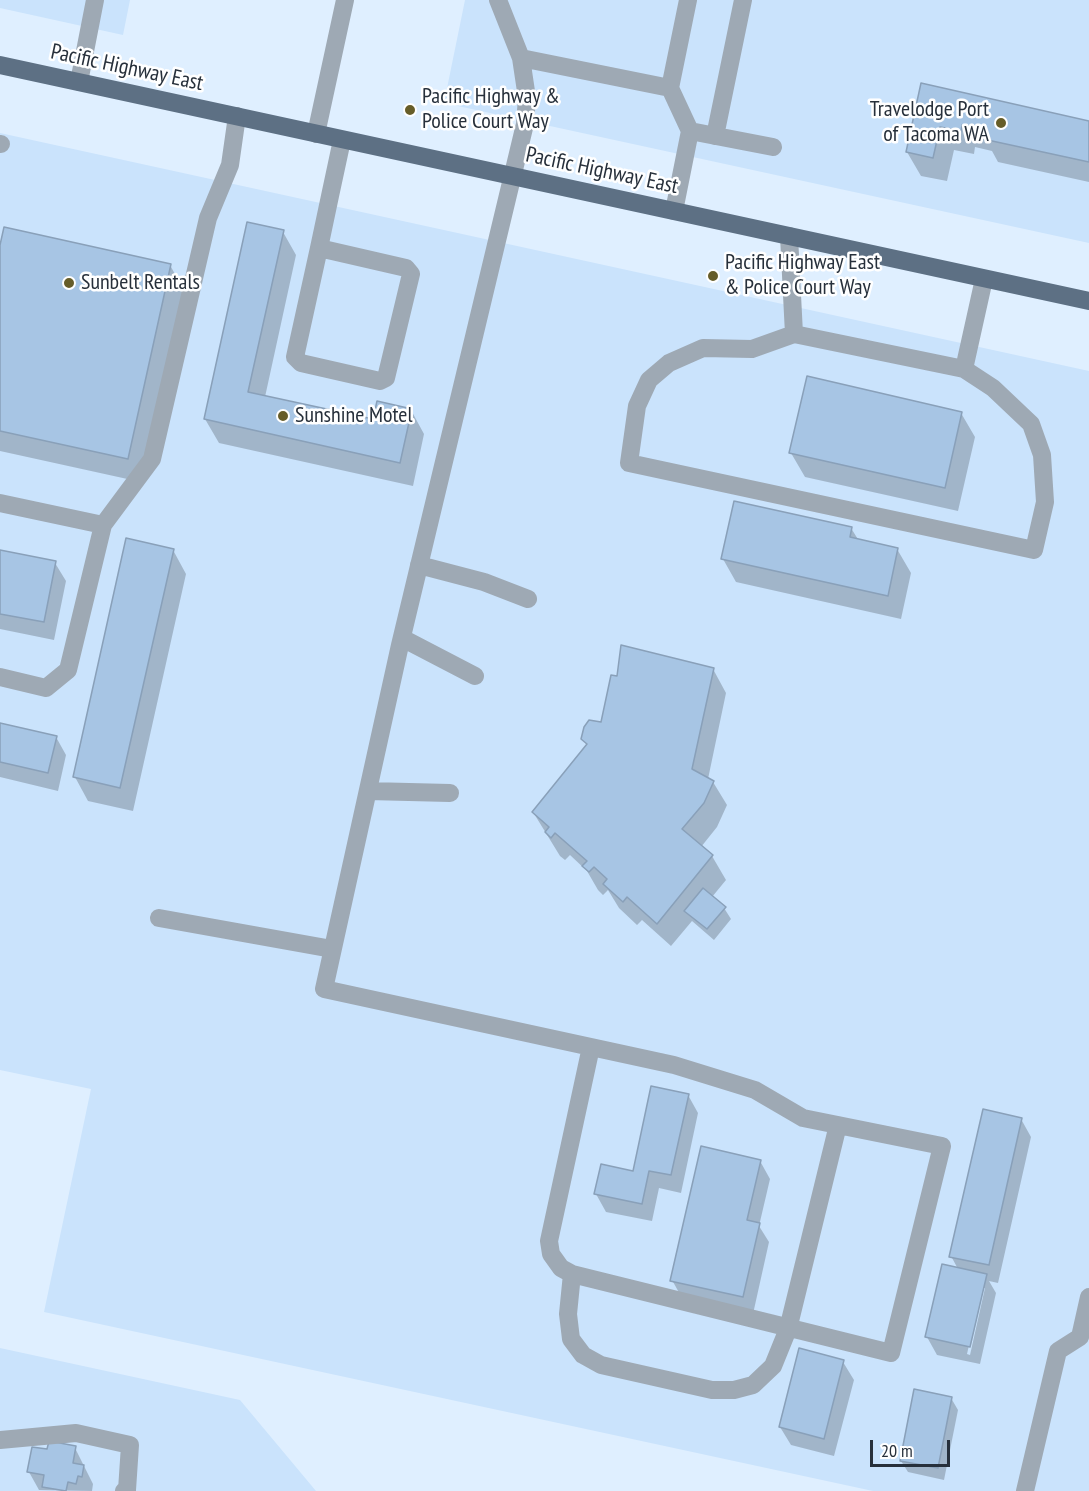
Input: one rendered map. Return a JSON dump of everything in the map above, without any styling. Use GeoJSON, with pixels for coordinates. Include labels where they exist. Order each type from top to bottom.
{"type":"FeatureCollection","features":[{"type":"Feature","properties":{"kind":"main road","name":"Pacific Highway East"},"geometry":{"type":"LineString","coordinates":[[0,65],[1089,302]]}},
{"type":"Feature","properties":{"kind":"lane"},"geometry":{"type":"LineString","coordinates":[[79,82],[95,0]]}},
{"type":"Feature","properties":{"kind":"lane"},"geometry":{"type":"LineString","coordinates":[[316,134],[345,0]]}},
{"type":"Feature","properties":{"kind":"lane"},"geometry":{"type":"LineString","coordinates":[[498,0],[520,58],[527,98],[525,124],[402,638],[324,989],[674,1065],[755,1090],[803,1118],[942,1146],[891,1353],[572,1274],[561,1268],[551,1254],[549,1241],[591,1047]]}},
{"type":"Feature","properties":{"kind":"lane"},"geometry":{"type":"LineString","coordinates":[[674,211],[690,131],[670,88],[688,0]]}},
{"type":"Feature","properties":{"kind":"lane"},"geometry":{"type":"LineString","coordinates":[[715,136],[742,0]]}},
{"type":"Feature","properties":{"kind":"lane"},"geometry":{"type":"LineString","coordinates":[[520,58],[670,88]]}},
{"type":"Feature","properties":{"kind":"lane"},"geometry":{"type":"LineString","coordinates":[[0,677],[46,688],[68,670],[103,525],[152,459],[208,218],[230,165],[237,116]]}},
{"type":"Feature","properties":{"kind":"lane"},"geometry":{"type":"LineString","coordinates":[[690,131],[773,147]]}},
{"type":"Feature","properties":{"kind":"lane"},"geometry":{"type":"LineString","coordinates":[[319,248],[406,268],[411,274],[386,378],[380,381],[301,363],[295,357],[342,140]]}},
{"type":"Feature","properties":{"kind":"lane"},"geometry":{"type":"LineString","coordinates":[[789,236],[794,334]]}},
{"type":"Feature","properties":{"kind":"lane"},"geometry":{"type":"LineString","coordinates":[[964,369],[984,279]]}},
{"type":"Feature","properties":{"kind":"lane"},"geometry":{"type":"LineString","coordinates":[[794,334],[964,369],[993,388],[1030,424],[1042,455],[1045,502],[1034,550],[629,463],[638,406],[649,380],[669,363],[704,348],[752,350],[794,334]]}},
{"type":"Feature","properties":{"kind":"lane"},"geometry":{"type":"LineString","coordinates":[[0,503],[103,525]]}},
{"type":"Feature","properties":{"kind":"lane"},"geometry":{"type":"LineString","coordinates":[[419,565],[484,582],[528,599]]}},
{"type":"Feature","properties":{"kind":"lane"},"geometry":{"type":"LineString","coordinates":[[402,638],[475,676]]}},
{"type":"Feature","properties":{"kind":"lane"},"geometry":{"type":"LineString","coordinates":[[368,791],[450,793]]}},
{"type":"Feature","properties":{"kind":"lane"},"geometry":{"type":"LineString","coordinates":[[159,918],[332,949]]}},
{"type":"Feature","properties":{"kind":"lane"},"geometry":{"type":"LineString","coordinates":[[572,1274],[568,1314],[571,1339],[583,1355],[601,1365],[712,1390],[734,1390],[753,1385],[773,1366],[788,1329],[838,1125]]}},
{"type":"Feature","properties":{"kind":"lane"},"geometry":{"type":"LineString","coordinates":[[1025,1491],[1058,1351],[1085,1342],[1089,1298]]}},
{"type":"Feature","properties":{"kind":"lane"},"geometry":{"type":"LineString","coordinates":[[0,1440],[76,1433],[130,1445],[127,1490],[124,1491]]}},
{"type":"Feature","properties":{"kind":"shaded area"},"geometry":{"type":"Polygon","coordinates":[[[0,0],[130,0],[123,35],[0,8],[0,0]]]}},
{"type":"Feature","properties":{"kind":"shaded area"},"geometry":{"type":"Polygon","coordinates":[[[465,0],[1089,0],[1089,243],[444,103],[465,0]]]}},
{"type":"Feature","properties":{"kind":"shaded area"},"geometry":{"type":"Polygon","coordinates":[[[0,133],[1089,371],[1089,1491],[873,1491],[44,1312],[91,1089],[0,1070],[0,133]]]}},
{"type":"Feature","properties":{"kind":"shaded area"},"geometry":{"type":"Polygon","coordinates":[[[0,1348],[240,1400],[316,1491],[0,1491],[0,1348]]]}},
{"type":"Feature","properties":{"kind":"building","name":"Travelodge Port of Tacoma WA"},"geometry":{"type":"Polygon","coordinates":[[[921,83],[1089,121],[1089,162],[983,139],[985,129],[962,125],[961,131],[940,127],[933,158],[906,152],[921,83]]]}},
{"type":"Feature","properties":{"kind":"building"},"geometry":{"type":"Polygon","coordinates":[[[247,222],[284,230],[248,392],[373,419],[377,401],[412,409],[400,463],[204,419],[247,222]]]}},
{"type":"Feature","properties":{"kind":"building"},"geometry":{"type":"Polygon","coordinates":[[[4,227],[171,264],[128,459],[0,431],[0,245],[4,227]]]}},
{"type":"Feature","properties":{"kind":"building"},"geometry":{"type":"Polygon","coordinates":[[[807,376],[962,412],[945,488],[789,453],[807,376]]]}},
{"type":"Feature","properties":{"kind":"building"},"geometry":{"type":"Polygon","coordinates":[[[734,501],[852,527],[850,537],[898,548],[888,596],[721,559],[734,501]]]}},
{"type":"Feature","properties":{"kind":"building"},"geometry":{"type":"Polygon","coordinates":[[[126,538],[174,549],[120,788],[73,777],[126,538]]]}},
{"type":"Feature","properties":{"kind":"building"},"geometry":{"type":"Polygon","coordinates":[[[0,550],[56,561],[44,622],[0,614],[0,550]]]}},
{"type":"Feature","properties":{"kind":"building"},"geometry":{"type":"Polygon","coordinates":[[[621,645],[714,668],[692,769],[714,781],[704,803],[682,829],[713,855],[657,924],[627,897],[623,902],[603,884],[607,879],[594,867],[589,872],[582,866],[587,861],[555,833],[551,838],[545,832],[549,827],[532,812],[587,744],[581,739],[584,727],[589,720],[601,722],[611,675],[617,676],[621,645]]]}},
{"type":"Feature","properties":{"kind":"building"},"geometry":{"type":"Polygon","coordinates":[[[0,723],[57,736],[48,773],[0,762],[0,723]]]}},
{"type":"Feature","properties":{"kind":"building"},"geometry":{"type":"Polygon","coordinates":[[[703,888],[726,907],[707,929],[684,911],[703,888]]]}},
{"type":"Feature","properties":{"kind":"building"},"geometry":{"type":"Polygon","coordinates":[[[651,1086],[689,1094],[671,1175],[649,1171],[642,1204],[594,1194],[601,1164],[633,1171],[651,1086]]]}},
{"type":"Feature","properties":{"kind":"building"},"geometry":{"type":"Polygon","coordinates":[[[983,1109],[1022,1118],[989,1265],[949,1257],[983,1109]]]}},
{"type":"Feature","properties":{"kind":"building"},"geometry":{"type":"Polygon","coordinates":[[[701,1146],[761,1160],[747,1220],[760,1223],[743,1297],[670,1281],[701,1146]]]}},
{"type":"Feature","properties":{"kind":"building"},"geometry":{"type":"Polygon","coordinates":[[[942,1264],[987,1274],[970,1347],[925,1337],[942,1264]]]}},
{"type":"Feature","properties":{"kind":"building"},"geometry":{"type":"Polygon","coordinates":[[[799,1348],[844,1360],[824,1439],[779,1427],[799,1348]]]}},
{"type":"Feature","properties":{"kind":"building"},"geometry":{"type":"Polygon","coordinates":[[[914,1389],[952,1397],[938,1468],[900,1461],[914,1389]]]}},
{"type":"Feature","properties":{"kind":"building"},"geometry":{"type":"Polygon","coordinates":[[[49,1441],[76,1446],[73,1463],[84,1465],[82,1477],[78,1476],[76,1484],[68,1482],[66,1491],[42,1487],[44,1475],[27,1472],[32,1447],[47,1449],[49,1441]]]}},
{"type":"Feature","properties":{"kind":"place","name":"Pacific Highway & Police Court Way"},"geometry":{"type":"Point","coordinates":[410,110]}},
{"type":"Feature","properties":{"kind":"place","name":"Travelodge Port of Tacoma WA"},"geometry":{"type":"Point","coordinates":[1001,123]}},
{"type":"Feature","properties":{"kind":"place","name":"Pacific Highway East & Police Court Way"},"geometry":{"type":"Point","coordinates":[713,276]}},
{"type":"Feature","properties":{"kind":"place","name":"Sunbelt Rentals"},"geometry":{"type":"Point","coordinates":[69,283]}},
{"type":"Feature","properties":{"kind":"place","name":"Sunshine Motel"},"geometry":{"type":"Point","coordinates":[283,416]}}]}
